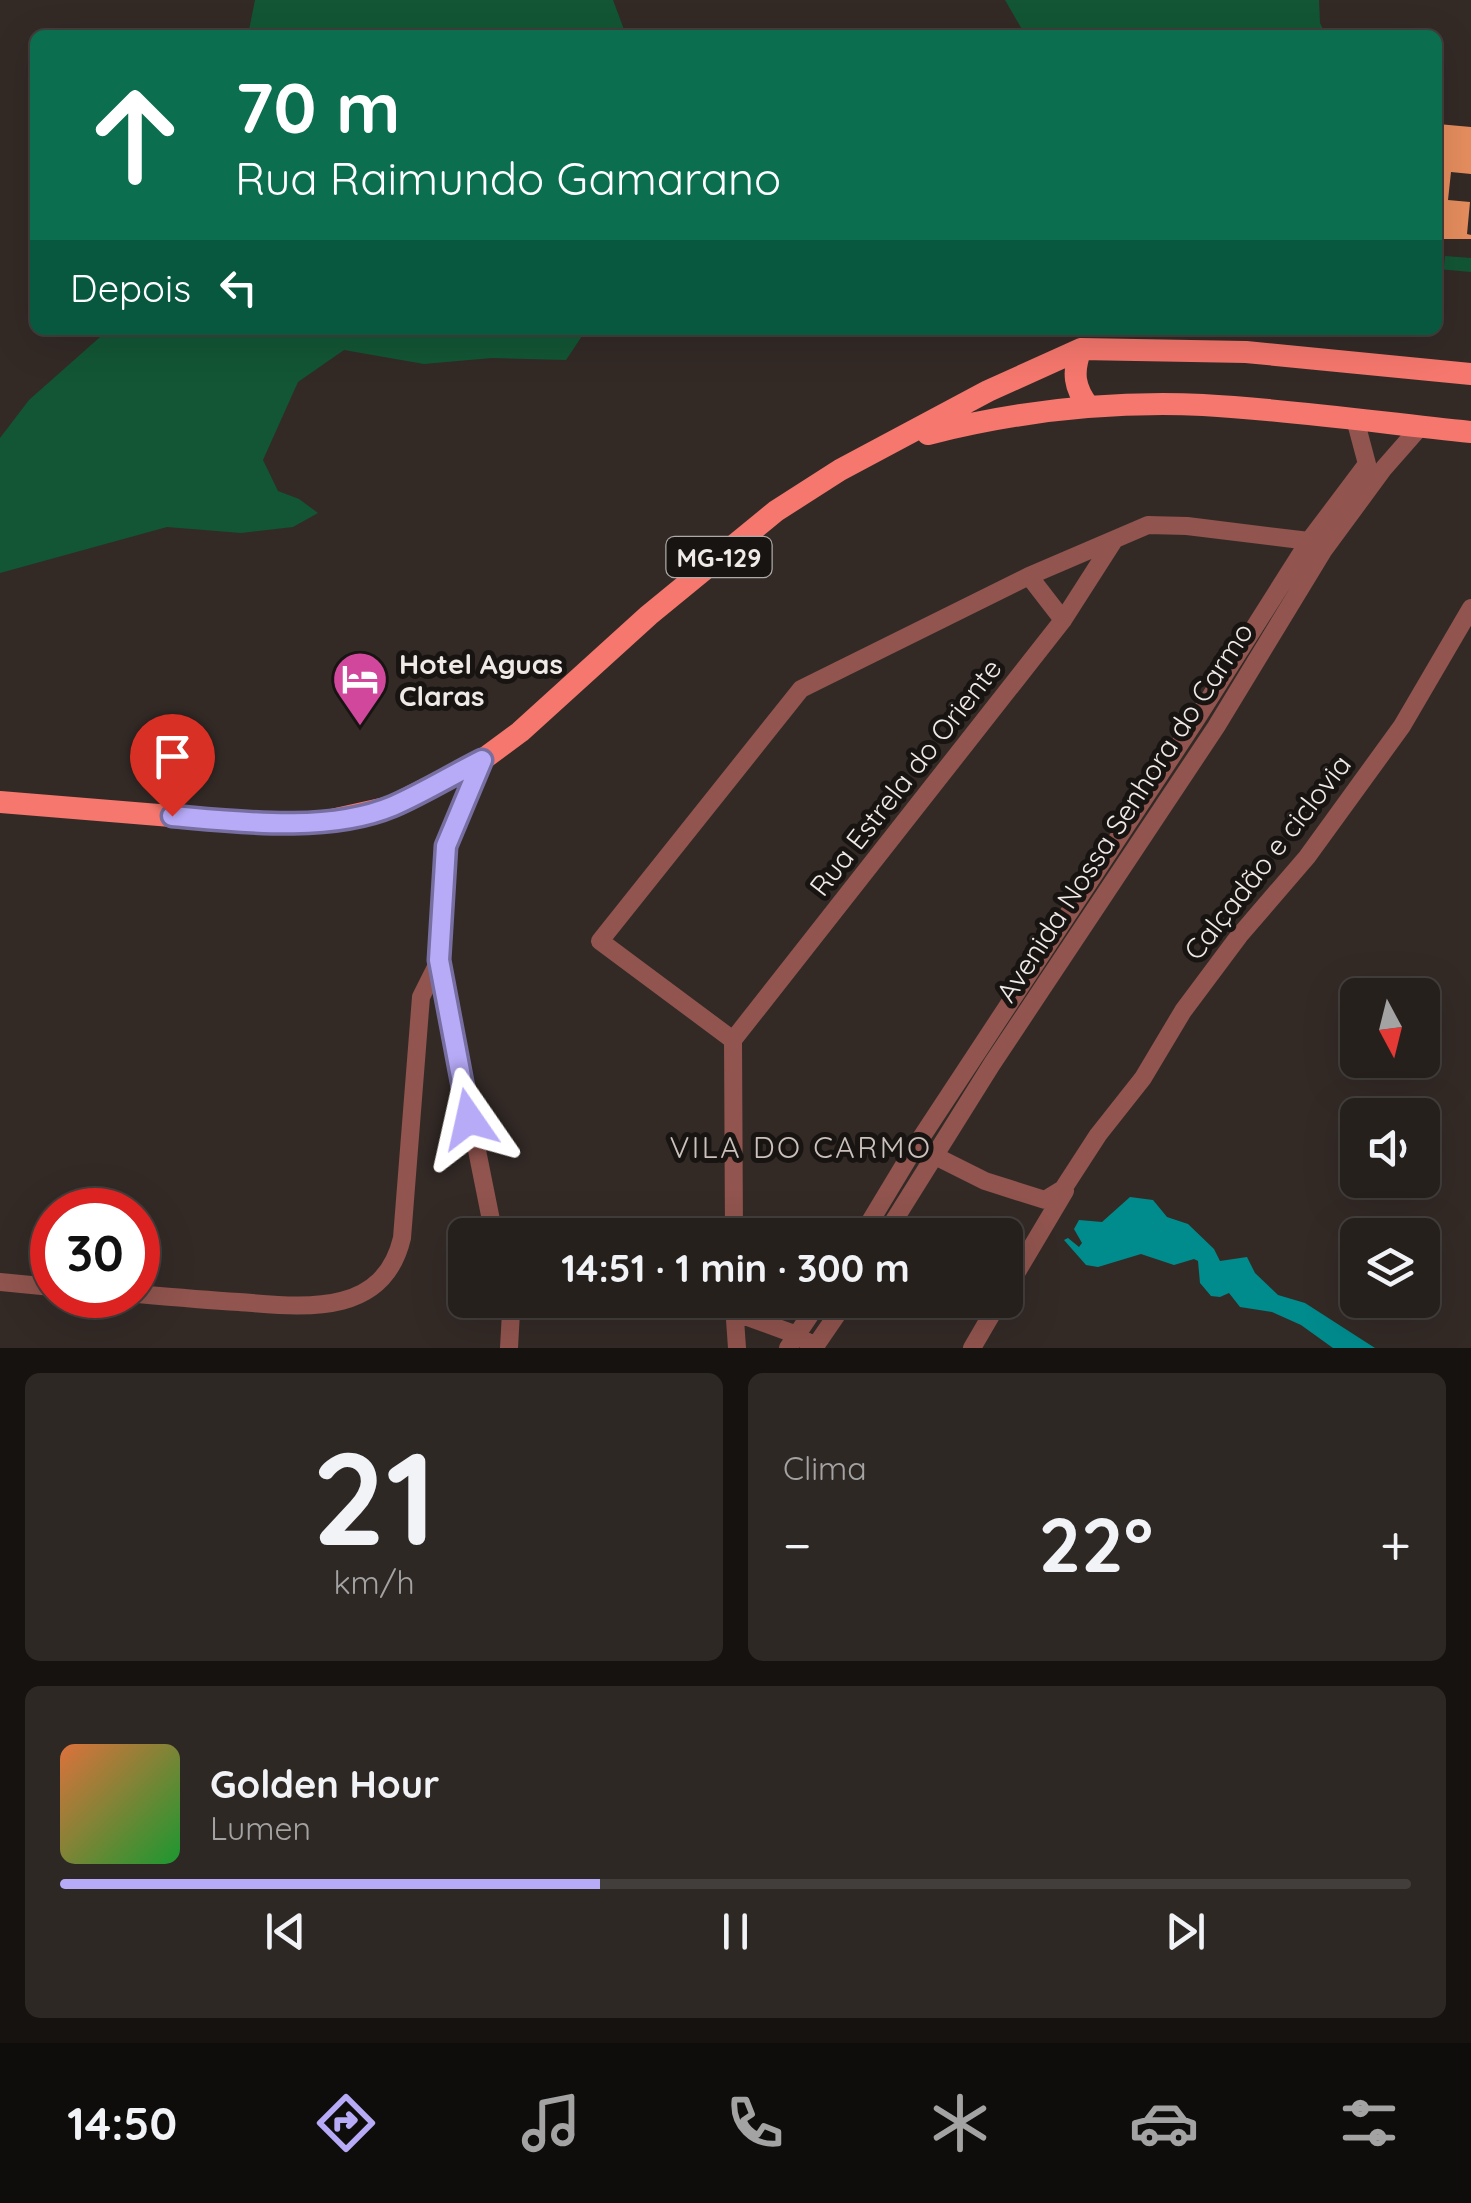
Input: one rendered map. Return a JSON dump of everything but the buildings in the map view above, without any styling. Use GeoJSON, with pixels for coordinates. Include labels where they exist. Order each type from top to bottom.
{"type":"FeatureCollection","features":[{"type":"Feature","properties":{"kind":"main road","name":"MG-129"},"geometry":{"type":"LineString","coordinates":[[0,802],[244,822],[318,823],[390,807],[482,760],[520,732],[649,615],[776,511],[840,470],[988,392],[1080,349],[1246,352],[1471,374]]}},
{"type":"Feature","properties":{"kind":"main road"},"geometry":{"type":"LineString","coordinates":[[1080,349],[1075,380],[1089,407]]}},
{"type":"Feature","properties":{"kind":"main road","name":"MG-129"},"geometry":{"type":"LineString","coordinates":[[897,442],[993,418],[1089,407],[1200,405],[1471,432]]}},
{"type":"Feature","properties":{"kind":"street","name":"Avenida Nossa Senhora do Carmo"},"geometry":{"type":"LineString","coordinates":[[882,1218],[915,1147],[984,1060],[1139,822],[1197,718],[1368,464],[1355,419]]}},
{"type":"Feature","properties":{"kind":"street","name":"Avenida Nossa Senhora do Carmo"},"geometry":{"type":"LineString","coordinates":[[1139,822],[1216,726],[1316,546],[1420,427]]}},
{"type":"Feature","properties":{"kind":"street"},"geometry":{"type":"LineString","coordinates":[[734,1218],[734,1040],[600,940],[800,688],[1029,576],[1148,525],[1316,546]]}},
{"type":"Feature","properties":{"kind":"street","name":"Rua Estrela do Oriente"},"geometry":{"type":"LineString","coordinates":[[734,1040],[1063,620],[1113,542]]}},
{"type":"Feature","properties":{"kind":"street"},"geometry":{"type":"LineString","coordinates":[[1029,576],[1063,620]]}},
{"type":"Feature","properties":{"kind":"street","name":"Calçadão e ciclovia"},"geometry":{"type":"LineString","coordinates":[[1098,1135],[1143,1078],[1183,1011],[1239,936],[1306,858],[1402,726],[1471,608]]}},
{"type":"Feature","properties":{"kind":"street"},"geometry":{"type":"LineString","coordinates":[[1197,718],[1216,726]]}},
{"type":"Feature","properties":{"kind":"street"},"geometry":{"type":"LineString","coordinates":[[482,760],[446,846],[439,960],[491,1218]]}},
{"type":"Feature","properties":{"kind":"street"},"geometry":{"type":"LineString","coordinates":[[160,1296],[310,1308],[346,1300],[371,1288],[396,1263],[402,1238],[421,998],[439,960]]}},
{"type":"Feature","properties":{"kind":"street","name":"Avenida Nossa Senhora do Carmo"},"geometry":{"type":"LineString","coordinates":[[887,1218],[937,1156],[984,1060]]}},
{"type":"Feature","properties":{"kind":"street"},"geometry":{"type":"LineString","coordinates":[[915,1147],[985,1182],[1045,1200],[1064,1189],[1098,1135]]}},
{"type":"Feature","properties":{"kind":"street"},"geometry":{"type":"LineString","coordinates":[[1023,1262],[1098,1135]]}},
{"type":"Feature","properties":{"kind":"street"},"geometry":{"type":"LineString","coordinates":[[0,1282],[30,1285]]}},
{"type":"Feature","properties":{"kind":"street"},"geometry":{"type":"LineString","coordinates":[[509,1348],[511,1318]]}},
{"type":"Feature","properties":{"kind":"street"},"geometry":{"type":"LineString","coordinates":[[735,1318],[736,1348]]}},
{"type":"Feature","properties":{"kind":"street"},"geometry":{"type":"LineString","coordinates":[[754,1318],[792,1341],[815,1347],[835,1318]]}},
{"type":"Feature","properties":{"kind":"street"},"geometry":{"type":"LineString","coordinates":[[792,1341],[808,1318]]}},
{"type":"Feature","properties":{"kind":"street"},"geometry":{"type":"LineString","coordinates":[[972,1348],[990,1318]]}},
{"type":"Feature","properties":{"kind":"green space"},"geometry":{"type":"Polygon","coordinates":[[[255,0],[613,0],[624,30],[249,30],[255,0]]]}},
{"type":"Feature","properties":{"kind":"green space"},"geometry":{"type":"Polygon","coordinates":[[[1005,0],[1319,0],[1324,30],[1022,30],[1005,0]]]}},
{"type":"Feature","properties":{"kind":"green space"},"geometry":{"type":"Polygon","coordinates":[[[1445,256],[1471,258],[1471,272],[1442,269],[1445,256]]]}},
{"type":"Feature","properties":{"kind":"green space"},"geometry":{"type":"Polygon","coordinates":[[[102,335],[583,335],[566,360],[492,358],[424,364],[344,350],[298,382],[263,460],[278,491],[299,499],[318,513],[293,527],[241,533],[167,527],[0,573],[0,438],[29,400],[102,335]]]}},
{"type":"Feature","properties":{"kind":"water"},"geometry":{"type":"Polygon","coordinates":[[[1130,1197],[1153,1200],[1167,1217],[1188,1224],[1214,1249],[1220,1261],[1247,1257],[1255,1273],[1278,1295],[1305,1303],[1375,1348],[1333,1348],[1301,1325],[1272,1312],[1240,1307],[1229,1293],[1211,1296],[1200,1283],[1198,1261],[1194,1259],[1174,1265],[1141,1254],[1098,1267],[1086,1265],[1064,1240],[1068,1238],[1079,1247],[1082,1243],[1074,1229],[1079,1220],[1102,1222],[1130,1197]]]}},
{"type":"Feature","properties":{"kind":"place","name":"Hotel Aguas Claras"},"geometry":{"type":"Point","coordinates":[360,728]}},
{"type":"Feature","properties":{"kind":"district","name":"VILA DO CARMO"},"geometry":{"type":"Point","coordinates":[801,1147]}},
{"type":"Feature","properties":{"kind":"route"},"geometry":{"type":"LineString","coordinates":[[172,816],[318,823],[390,807],[482,760],[446,846],[439,960],[469,1119]]}}]}
